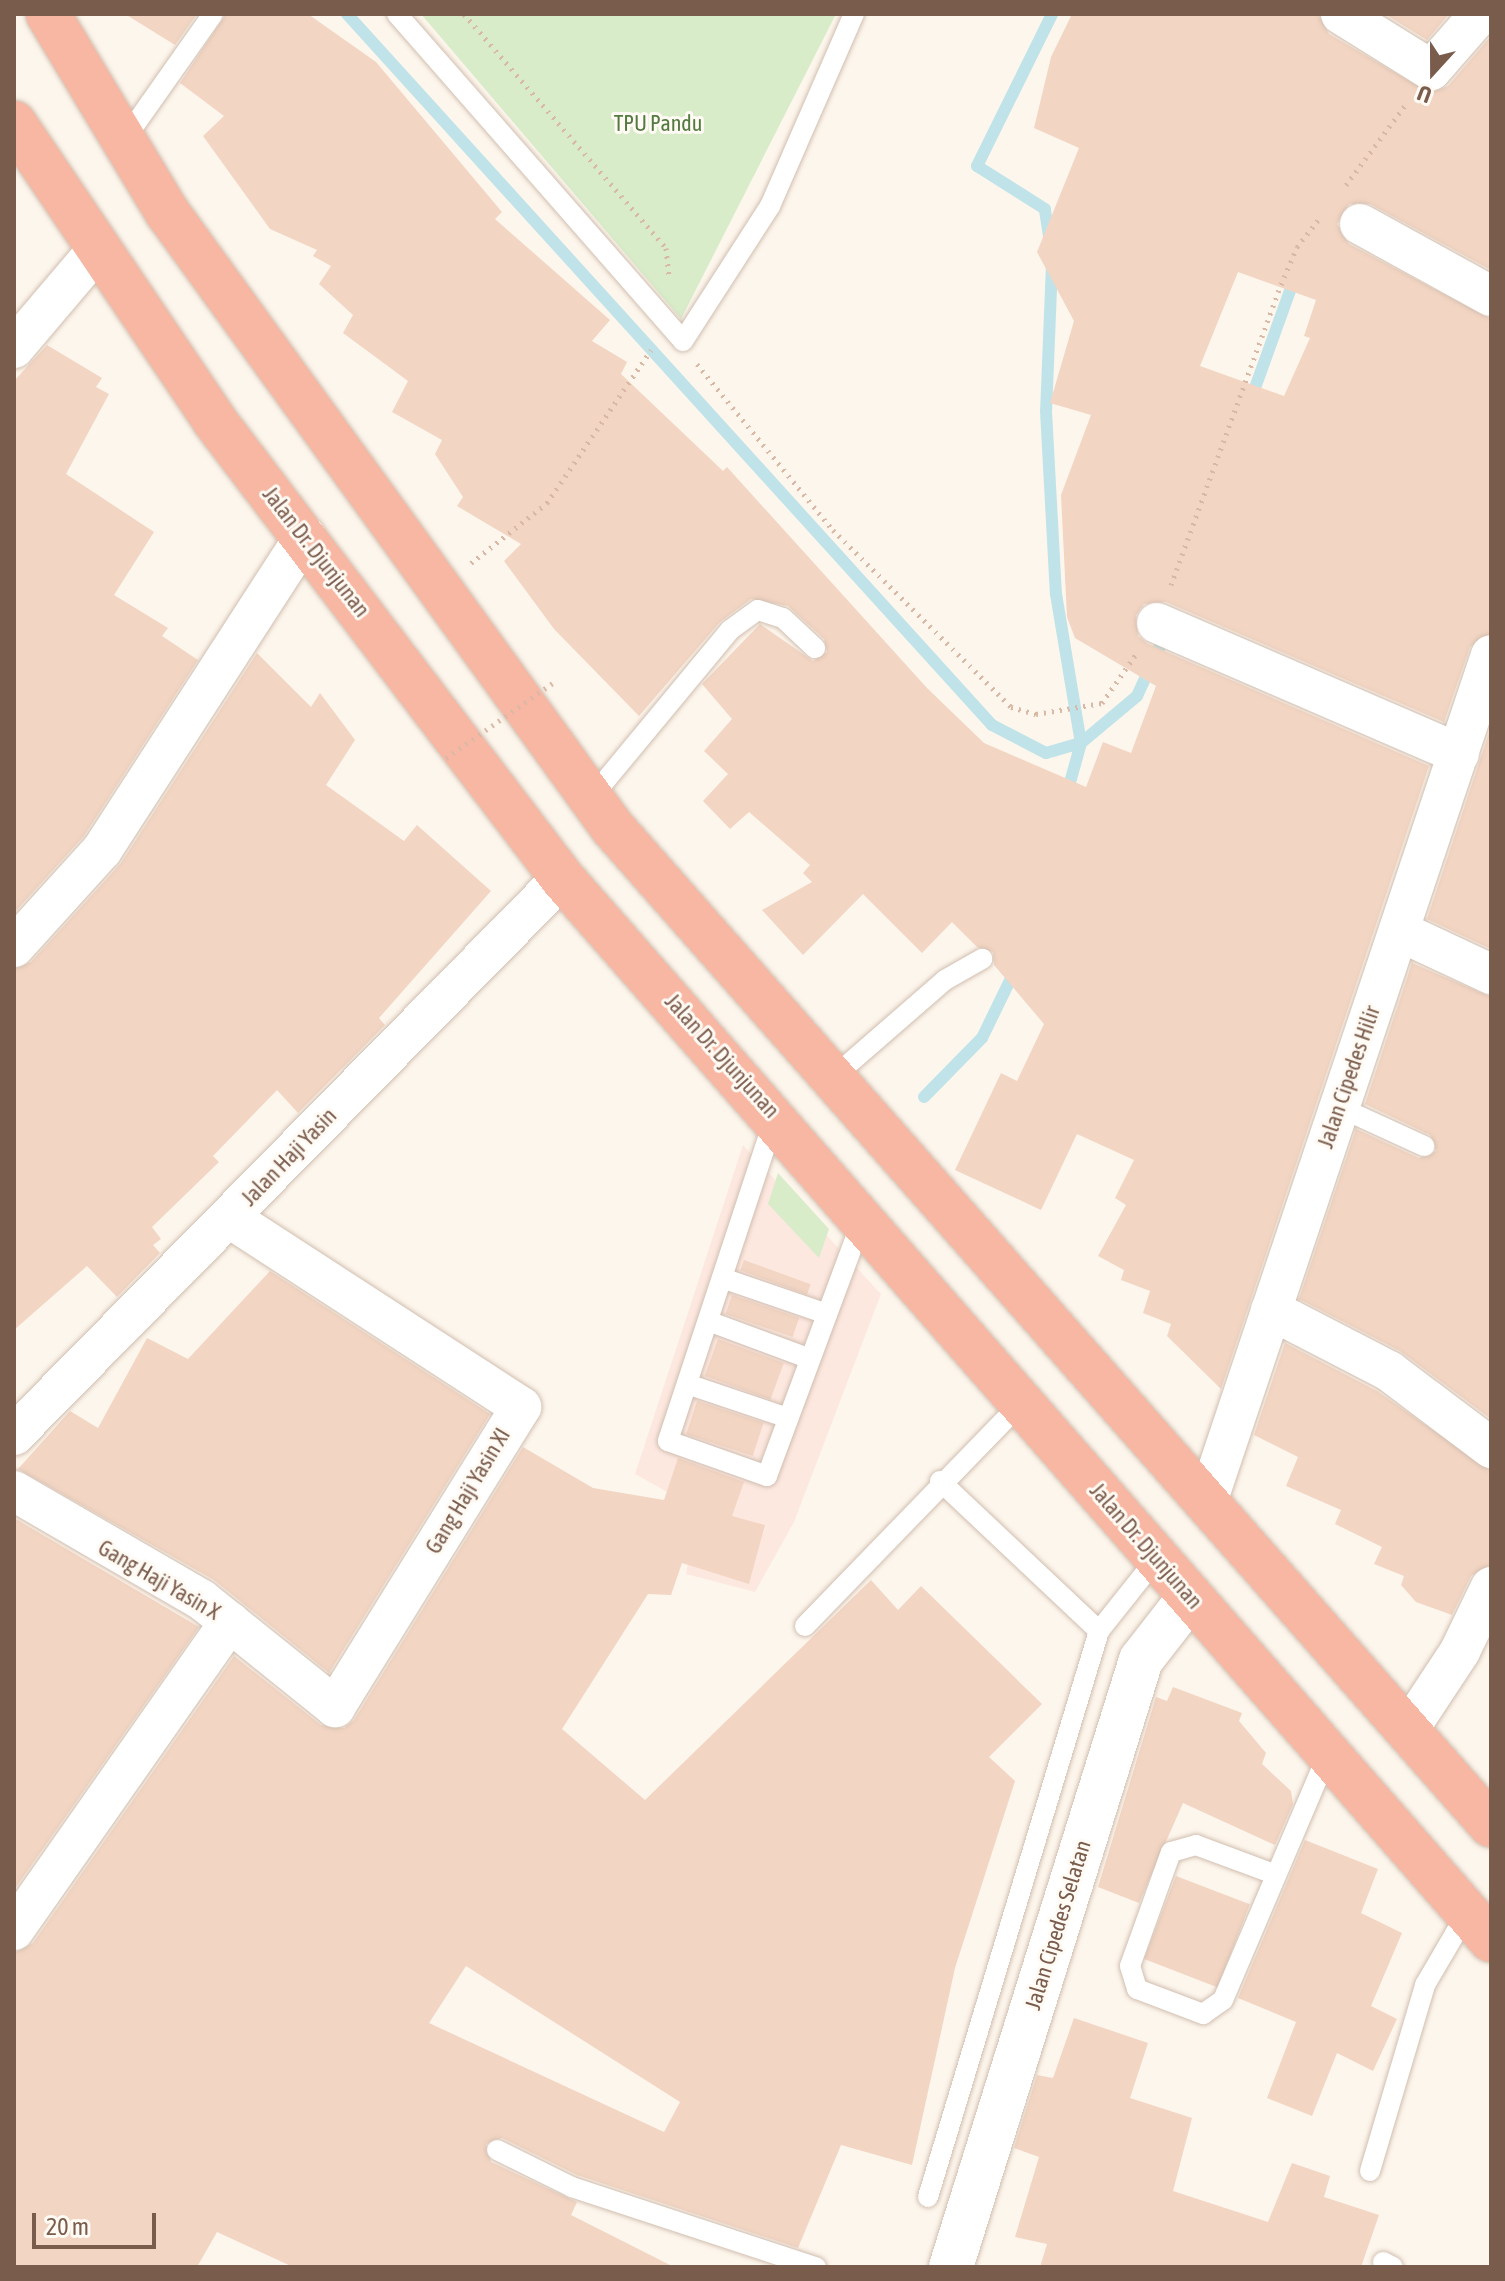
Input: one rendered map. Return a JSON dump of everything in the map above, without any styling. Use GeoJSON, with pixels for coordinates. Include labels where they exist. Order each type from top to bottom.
{"type":"FeatureCollection","features":[{"type":"Feature","properties":{"kind":"highway"},"geometry":{"type":"LineString","coordinates":[[48,14],[167,212],[591,798],[830,1080],[1208,1499],[1491,1825]]}},
{"type":"Feature","properties":{"kind":"highway","name":"Jalan Dr. Djunjunan"},"geometry":{"type":"LineString","coordinates":[[14,123],[97,250],[305,536],[562,878],[776,1116],[861,1223],[1022,1402],[1190,1597],[1330,1750],[1482,1930]]}},
{"type":"Feature","properties":{"kind":"street"},"geometry":{"type":"LineString","coordinates":[[1341,14],[1431,70],[1480,14]]}},
{"type":"Feature","properties":{"kind":"street"},"geometry":{"type":"LineString","coordinates":[[1342,210],[1491,296]]}},
{"type":"Feature","properties":{"kind":"street"},"geometry":{"type":"LineString","coordinates":[[14,348],[97,250]]}},
{"type":"Feature","properties":{"kind":"street"},"geometry":{"type":"LineString","coordinates":[[14,947],[102,850],[305,536]]}},
{"type":"Feature","properties":{"kind":"street"},"geometry":{"type":"LineString","coordinates":[[1168,628],[1459,754]]}},
{"type":"Feature","properties":{"kind":"street","name":"Jalan Cipedes Hilir"},"geometry":{"type":"LineString","coordinates":[[1208,1499],[1491,655]]}},
{"type":"Feature","properties":{"kind":"street","name":"Jalan Haji Yasin"},"geometry":{"type":"LineString","coordinates":[[14,1435],[562,878]]}},
{"type":"Feature","properties":{"kind":"street"},"geometry":{"type":"LineString","coordinates":[[1399,931],[1491,974]]}},
{"type":"Feature","properties":{"kind":"street","name":"Gang Haji Yasin XI"},"geometry":{"type":"LineString","coordinates":[[230,1218],[521,1407],[335,1707]]}},
{"type":"Feature","properties":{"kind":"street"},"geometry":{"type":"LineString","coordinates":[[1271,1310],[1389,1371],[1491,1448]]}},
{"type":"Feature","properties":{"kind":"street","name":"Gang Haji Yasin X"},"geometry":{"type":"LineString","coordinates":[[14,1491],[230,1622],[335,1707]]}},
{"type":"Feature","properties":{"kind":"street"},"geometry":{"type":"LineString","coordinates":[[1408,1730],[1460,1651],[1491,1587]]}},
{"type":"Feature","properties":{"kind":"street","name":"Jalan Cipedes Selatan"},"geometry":{"type":"LineString","coordinates":[[951,2267],[1141,1660],[1190,1597]]}},
{"type":"Feature","properties":{"kind":"street"},"geometry":{"type":"LineString","coordinates":[[14,1930],[230,1622]]}},
{"type":"Feature","properties":{"kind":"lane"},"geometry":{"type":"LineString","coordinates":[[124,140],[213,14]]}},
{"type":"Feature","properties":{"kind":"lane"},"geometry":{"type":"LineString","coordinates":[[397,14],[683,341],[770,206],[854,14]]}},
{"type":"Feature","properties":{"kind":"lane"},"geometry":{"type":"LineString","coordinates":[[591,798],[730,630],[758,610],[783,618],[815,648]]}},
{"type":"Feature","properties":{"kind":"lane"},"geometry":{"type":"LineString","coordinates":[[830,1080],[945,980],[982,959]]}},
{"type":"Feature","properties":{"kind":"lane"},"geometry":{"type":"LineString","coordinates":[[1339,1107],[1424,1146]]}},
{"type":"Feature","properties":{"kind":"lane"},"geometry":{"type":"LineString","coordinates":[[776,1116],[668,1441],[767,1476],[861,1223]]}},
{"type":"Feature","properties":{"kind":"lane"},"geometry":{"type":"LineString","coordinates":[[722,1278],[827,1314]]}},
{"type":"Feature","properties":{"kind":"lane"},"geometry":{"type":"LineString","coordinates":[[708,1321],[810,1359]]}},
{"type":"Feature","properties":{"kind":"lane"},"geometry":{"type":"LineString","coordinates":[[687,1384],[788,1418]]}},
{"type":"Feature","properties":{"kind":"lane"},"geometry":{"type":"LineString","coordinates":[[805,1626],[940,1481],[1022,1402]]}},
{"type":"Feature","properties":{"kind":"lane"},"geometry":{"type":"LineString","coordinates":[[940,1481],[1099,1631]]}},
{"type":"Feature","properties":{"kind":"lane"},"geometry":{"type":"LineString","coordinates":[[928,2197],[1099,1631],[1157,1558]]}},
{"type":"Feature","properties":{"kind":"lane"},"geometry":{"type":"LineString","coordinates":[[1274,1874],[1196,1845],[1171,1852],[1130,1966],[1137,1989],[1203,2014],[1214,2011],[1330,1750]]}},
{"type":"Feature","properties":{"kind":"lane"},"geometry":{"type":"LineString","coordinates":[[1370,2171],[1425,1985],[1456,1932],[1482,1930]]}},
{"type":"Feature","properties":{"kind":"lane"},"geometry":{"type":"LineString","coordinates":[[497,2150],[572,2187],[816,2267]]}},
{"type":"Feature","properties":{"kind":"path"},"geometry":{"type":"LineString","coordinates":[[464,14],[666,248],[671,273],[656,309]]}},
{"type":"Feature","properties":{"kind":"path"},"geometry":{"type":"LineString","coordinates":[[689,354],[833,530],[963,666],[1011,707],[1064,712],[1083,710],[1102,703],[1168,628],[1297,247],[1342,210],[1431,70]]}},
{"type":"Feature","properties":{"kind":"path"},"geometry":{"type":"LineString","coordinates":[[438,586],[547,503],[633,369],[656,344]]}},
{"type":"Feature","properties":{"kind":"path"},"geometry":{"type":"LineString","coordinates":[[446,758],[554,682]]}},
{"type":"Feature","properties":{"kind":"shaded area"},"geometry":{"type":"Polygon","coordinates":[[[743,1145],[881,1294],[794,1522],[755,1592],[686,1574],[698,1509],[635,1474],[743,1145]]]}},
{"type":"Feature","properties":{"kind":"green space","name":"TPU Pandu"},"geometry":{"type":"Polygon","coordinates":[[[421,14],[836,14],[681,319],[421,14]]]}},
{"type":"Feature","properties":{"kind":"green space"},"geometry":{"type":"Polygon","coordinates":[[[778,1173],[829,1229],[819,1258],[768,1204],[778,1173]]]}},
{"type":"Feature","properties":{"kind":"building"},"geometry":{"type":"Polygon","coordinates":[[[125,14],[197,14],[175,45],[125,14]]]}},
{"type":"Feature","properties":{"kind":"building"},"geometry":{"type":"Polygon","coordinates":[[[226,14],[308,14],[376,62],[502,212],[495,219],[610,320],[592,341],[627,362],[621,374],[723,471],[727,467],[927,688],[984,743],[1086,787],[1103,742],[1131,753],[1156,686],[1075,638],[1067,617],[1061,495],[1091,415],[1050,403],[1074,321],[1037,252],[1079,148],[1034,128],[1051,57],[1072,14],[1318,14],[1329,34],[1430,93],[1448,86],[1491,36],[1491,270],[1370,204],[1349,204],[1337,224],[1349,244],[1491,319],[1491,633],[1470,647],[1444,722],[1166,602],[1144,604],[1136,615],[1138,636],[1148,644],[1429,766],[1221,1389],[1167,1336],[1171,1324],[1143,1313],[1150,1291],[1121,1280],[1124,1270],[1098,1256],[1126,1205],[1115,1198],[1134,1160],[1077,1134],[1041,1210],[955,1170],[1001,1073],[1017,1081],[1044,1024],[994,965],[993,952],[977,947],[952,922],[922,953],[863,894],[803,955],[762,910],[812,882],[803,873],[810,865],[749,812],[730,829],[703,801],[728,774],[704,751],[732,719],[702,684],[760,624],[813,661],[827,652],[824,639],[788,606],[751,599],[720,622],[639,716],[554,629],[504,561],[521,544],[457,506],[463,497],[435,454],[442,440],[392,412],[408,381],[343,333],[353,315],[319,284],[331,266],[313,256],[317,250],[270,229],[203,136],[224,116],[180,83],[226,14]],[[1238,272],[1200,366],[1284,396],[1310,338],[1304,336],[1316,300],[1238,272]]]}},
{"type":"Feature","properties":{"kind":"building"},"geometry":{"type":"Polygon","coordinates":[[[1385,14],[1449,14],[1427,40],[1385,14]]]}},
{"type":"Feature","properties":{"kind":"building"},"geometry":{"type":"Polygon","coordinates":[[[47,345],[102,378],[96,387],[109,394],[66,474],[154,532],[114,595],[168,628],[162,636],[198,660],[84,836],[14,913],[14,381],[47,345]]]}},
{"type":"Feature","properties":{"kind":"building"},"geometry":{"type":"Polygon","coordinates":[[[257,653],[311,707],[320,693],[355,740],[326,785],[404,841],[417,825],[491,891],[379,1018],[385,1025],[298,1113],[277,1090],[213,1156],[219,1162],[152,1227],[161,1239],[153,1245],[160,1253],[117,1297],[87,1266],[14,1330],[14,969],[31,962],[121,863],[257,653]]]}},
{"type":"Feature","properties":{"kind":"building"},"geometry":{"type":"Polygon","coordinates":[[[1491,727],[1491,949],[1427,919],[1491,727]]]}},
{"type":"Feature","properties":{"kind":"building"},"geometry":{"type":"Polygon","coordinates":[[[1412,963],[1491,997],[1491,1419],[1400,1351],[1299,1299],[1356,1129],[1419,1158],[1436,1151],[1430,1135],[1365,1104],[1412,963]]]}},
{"type":"Feature","properties":{"kind":"building"},"geometry":{"type":"Polygon","coordinates":[[[744,1260],[811,1284],[807,1295],[740,1270],[744,1260]]]}},
{"type":"Feature","properties":{"kind":"building"},"geometry":{"type":"Polygon","coordinates":[[[270,1271],[490,1414],[329,1673],[214,1580],[18,1469],[70,1411],[98,1428],[147,1338],[188,1359],[270,1271]]]}},
{"type":"Feature","properties":{"kind":"building"},"geometry":{"type":"Polygon","coordinates":[[[732,1295],[799,1318],[793,1337],[725,1314],[732,1295]]]}},
{"type":"Feature","properties":{"kind":"building"},"geometry":{"type":"Polygon","coordinates":[[[718,1339],[784,1363],[770,1400],[705,1376],[718,1339]]]}},
{"type":"Feature","properties":{"kind":"building"},"geometry":{"type":"Polygon","coordinates":[[[1285,1343],[1377,1391],[1491,1471],[1491,1564],[1471,1576],[1452,1615],[1416,1602],[1401,1585],[1404,1576],[1374,1564],[1382,1547],[1335,1524],[1341,1510],[1286,1486],[1298,1457],[1254,1435],[1285,1343]]]}},
{"type":"Feature","properties":{"kind":"building"},"geometry":{"type":"Polygon","coordinates":[[[697,1401],[764,1423],[753,1456],[686,1434],[697,1401]]]}},
{"type":"Feature","properties":{"kind":"building"},"geometry":{"type":"Polygon","coordinates":[[[523,1447],[593,1488],[664,1500],[678,1458],[744,1482],[732,1516],[765,1525],[749,1584],[682,1563],[671,1595],[648,1594],[562,1729],[645,1800],[871,1580],[898,1610],[921,1586],[1042,1704],[989,1757],[1015,1781],[955,1968],[912,2165],[841,2145],[798,2248],[577,2175],[502,2138],[486,2144],[491,2162],[577,2202],[571,2215],[674,2267],[293,2267],[217,2232],[197,2267],[14,2267],[14,1953],[33,1943],[234,1656],[321,1725],[344,1728],[354,1720],[523,1447]],[[466,1966],[429,2023],[664,2132],[680,2102],[466,1966]]]}},
{"type":"Feature","properties":{"kind":"building"},"geometry":{"type":"Polygon","coordinates":[[[14,1518],[199,1627],[14,1890],[14,1518]]]}},
{"type":"Feature","properties":{"kind":"building"},"geometry":{"type":"Polygon","coordinates":[[[1173,1687],[1242,1713],[1239,1721],[1266,1753],[1262,1764],[1291,1791],[1293,1804],[1275,1845],[1183,1803],[1139,1903],[1098,1887],[1156,1697],[1167,1701],[1173,1687]]]}},
{"type":"Feature","properties":{"kind":"building"},"geometry":{"type":"Polygon","coordinates":[[[1305,1840],[1378,1869],[1361,1913],[1402,1933],[1371,2006],[1397,2019],[1373,2071],[1337,2053],[1312,2116],[1267,2098],[1296,2022],[1238,1998],[1305,1840]]]}},
{"type":"Feature","properties":{"kind":"building"},"geometry":{"type":"Polygon","coordinates":[[[1176,1876],[1250,1904],[1218,1987],[1144,1959],[1176,1876]]]}},
{"type":"Feature","properties":{"kind":"building"},"geometry":{"type":"Polygon","coordinates":[[[1074,2018],[1148,2043],[1130,2098],[1192,2118],[1173,2191],[1268,2222],[1292,2163],[1330,2176],[1324,2197],[1379,2215],[1361,2267],[1040,2267],[1047,2244],[1015,2237],[1039,2157],[1014,2148],[1037,2075],[1053,2078],[1074,2018]]]}},
{"type":"Feature","properties":{"kind":"waterway"},"geometry":{"type":"LineString","coordinates":[[347,14],[992,725],[1046,753],[1081,743],[1137,696],[1167,631]]}},
{"type":"Feature","properties":{"kind":"waterway"},"geometry":{"type":"LineString","coordinates":[[1050,242],[1045,209],[977,166],[1052,14]]}},
{"type":"Feature","properties":{"kind":"waterway"},"geometry":{"type":"LineString","coordinates":[[1052,264],[1046,411],[1056,594],[1081,743],[1067,793]]}},
{"type":"Feature","properties":{"kind":"waterway"},"geometry":{"type":"LineString","coordinates":[[1251,399],[1295,277]]}},
{"type":"Feature","properties":{"kind":"waterway"},"geometry":{"type":"LineString","coordinates":[[924,1097],[982,1038],[1016,968]]}}]}
